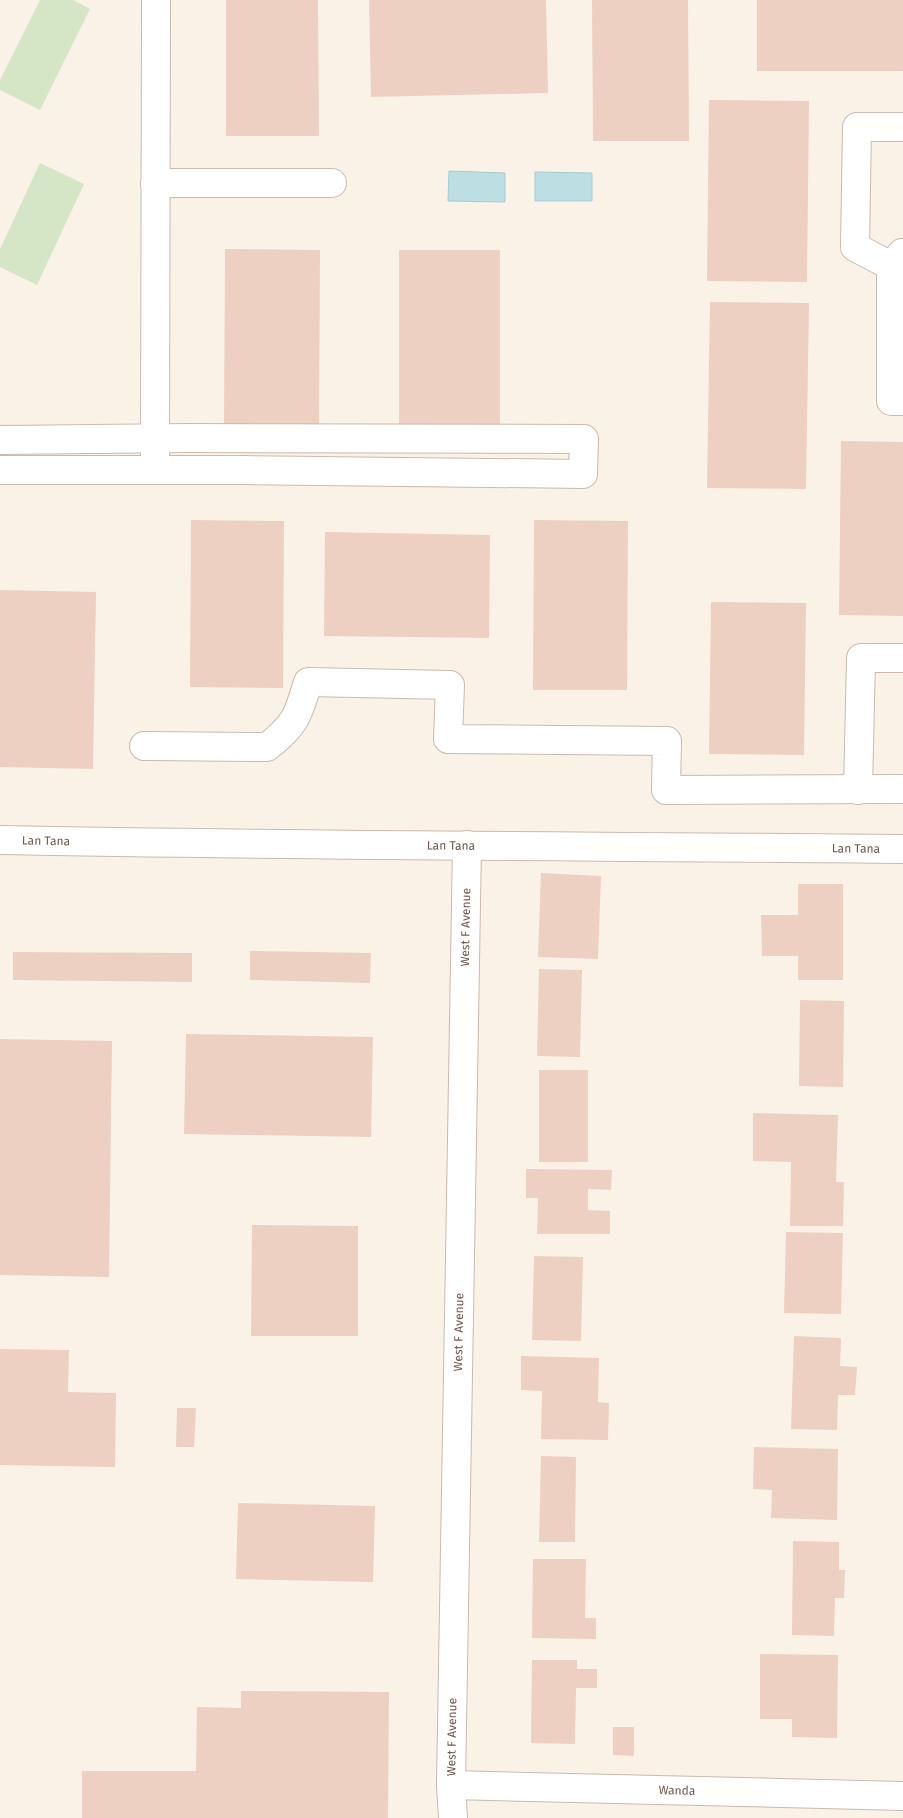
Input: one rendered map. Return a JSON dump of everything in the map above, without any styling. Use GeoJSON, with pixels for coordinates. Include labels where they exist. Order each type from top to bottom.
{"type":"FeatureCollection","features":[{"type":"Feature","properties":{"kind":"street"},"geometry":{"type":"LineString","coordinates":[[154,470],[156,0]]}},
{"type":"Feature","properties":{"kind":"street"},"geometry":{"type":"LineString","coordinates":[[903,126],[857,127],[855,247],[897,259],[891,401],[903,401]]}},
{"type":"Feature","properties":{"kind":"street"},"geometry":{"type":"LineString","coordinates":[[155,183],[332,183]]}},
{"type":"Feature","properties":{"kind":"street"},"geometry":{"type":"LineString","coordinates":[[0,440],[155,438],[584,439],[583,474],[0,470]]}},
{"type":"Feature","properties":{"kind":"street"},"geometry":{"type":"LineString","coordinates":[[858,790],[861,658],[903,658]]}},
{"type":"Feature","properties":{"kind":"street"},"geometry":{"type":"LineString","coordinates":[[144,746],[267,747],[284,735],[299,714],[308,682],[450,685],[448,739],[668,741],[666,790],[903,790]]}},
{"type":"Feature","properties":{"kind":"street","name":"Lan Tana"},"geometry":{"type":"LineString","coordinates":[[0,840],[254,845],[903,849]]}},
{"type":"Feature","properties":{"kind":"street","name":"West F Avenue"},"geometry":{"type":"LineString","coordinates":[[453,1818],[451,1785],[467,845]]}},
{"type":"Feature","properties":{"kind":"street","name":"Wanda"},"geometry":{"type":"LineString","coordinates":[[451,1785],[903,1796]]}},
{"type":"Feature","properties":{"kind":"green space"},"geometry":{"type":"Polygon","coordinates":[[[40,0],[73,0],[90,9],[40,110],[0,90],[0,80],[40,0]]]}},
{"type":"Feature","properties":{"kind":"green space"},"geometry":{"type":"Polygon","coordinates":[[[40,163],[84,184],[37,285],[0,267],[0,249],[40,163]]]}},
{"type":"Feature","properties":{"kind":"water"},"geometry":{"type":"Polygon","coordinates":[[[449,171],[505,173],[505,202],[448,201],[449,171]]]}},
{"type":"Feature","properties":{"kind":"water"},"geometry":{"type":"Polygon","coordinates":[[[535,172],[592,173],[592,201],[535,201],[535,172]]]}},
{"type":"Feature","properties":{"kind":"building"},"geometry":{"type":"Polygon","coordinates":[[[226,0],[318,0],[319,136],[226,136],[226,0]]]}},
{"type":"Feature","properties":{"kind":"building"},"geometry":{"type":"Polygon","coordinates":[[[369,0],[546,0],[548,93],[371,97],[369,0]]]}},
{"type":"Feature","properties":{"kind":"building"},"geometry":{"type":"Polygon","coordinates":[[[592,0],[688,0],[689,141],[593,141],[592,0]]]}},
{"type":"Feature","properties":{"kind":"building"},"geometry":{"type":"Polygon","coordinates":[[[757,0],[903,0],[903,71],[757,71],[757,0]]]}},
{"type":"Feature","properties":{"kind":"building"},"geometry":{"type":"Polygon","coordinates":[[[709,100],[809,101],[807,282],[707,281],[709,100]]]}},
{"type":"Feature","properties":{"kind":"building"},"geometry":{"type":"Polygon","coordinates":[[[225,249],[320,250],[319,427],[224,426],[225,249]]]}},
{"type":"Feature","properties":{"kind":"building"},"geometry":{"type":"Polygon","coordinates":[[[399,250],[500,250],[500,425],[399,426],[399,250]]]}},
{"type":"Feature","properties":{"kind":"building"},"geometry":{"type":"Polygon","coordinates":[[[710,302],[809,303],[806,489],[707,488],[710,302]]]}},
{"type":"Feature","properties":{"kind":"building"},"geometry":{"type":"Polygon","coordinates":[[[841,441],[903,442],[903,616],[839,615],[841,441]]]}},
{"type":"Feature","properties":{"kind":"building"},"geometry":{"type":"Polygon","coordinates":[[[191,520],[284,521],[283,688],[190,687],[191,520]]]}},
{"type":"Feature","properties":{"kind":"building"},"geometry":{"type":"Polygon","coordinates":[[[534,520],[628,521],[627,690],[533,690],[534,520]]]}},
{"type":"Feature","properties":{"kind":"building"},"geometry":{"type":"Polygon","coordinates":[[[325,532],[490,535],[489,638],[324,636],[325,532]]]}},
{"type":"Feature","properties":{"kind":"building"},"geometry":{"type":"Polygon","coordinates":[[[0,590],[96,592],[93,769],[0,767],[0,590]]]}},
{"type":"Feature","properties":{"kind":"building"},"geometry":{"type":"Polygon","coordinates":[[[711,602],[806,603],[804,755],[709,754],[711,602]]]}},
{"type":"Feature","properties":{"kind":"building"},"geometry":{"type":"Polygon","coordinates":[[[541,873],[601,876],[598,959],[538,957],[541,873]]]}},
{"type":"Feature","properties":{"kind":"building"},"geometry":{"type":"Polygon","coordinates":[[[798,884],[843,884],[843,980],[798,980],[798,956],[762,956],[761,915],[798,915],[798,884]]]}},
{"type":"Feature","properties":{"kind":"building"},"geometry":{"type":"Polygon","coordinates":[[[250,951],[371,953],[370,983],[250,980],[250,951]]]}},
{"type":"Feature","properties":{"kind":"building"},"geometry":{"type":"Polygon","coordinates":[[[13,952],[192,953],[192,982],[13,980],[13,952]]]}},
{"type":"Feature","properties":{"kind":"building"},"geometry":{"type":"Polygon","coordinates":[[[539,969],[582,970],[580,1057],[537,1056],[539,969]]]}},
{"type":"Feature","properties":{"kind":"building"},"geometry":{"type":"Polygon","coordinates":[[[800,1000],[844,1001],[843,1087],[799,1086],[800,1000]]]}},
{"type":"Feature","properties":{"kind":"building"},"geometry":{"type":"Polygon","coordinates":[[[186,1034],[373,1037],[371,1137],[184,1134],[186,1034]]]}},
{"type":"Feature","properties":{"kind":"building"},"geometry":{"type":"Polygon","coordinates":[[[0,1039],[112,1041],[109,1277],[0,1275],[0,1039]]]}},
{"type":"Feature","properties":{"kind":"building"},"geometry":{"type":"Polygon","coordinates":[[[539,1070],[588,1070],[588,1162],[539,1162],[539,1070]]]}},
{"type":"Feature","properties":{"kind":"building"},"geometry":{"type":"Polygon","coordinates":[[[753,1113],[838,1115],[836,1182],[844,1182],[843,1226],[790,1226],[791,1162],[753,1161],[753,1113]]]}},
{"type":"Feature","properties":{"kind":"building"},"geometry":{"type":"Polygon","coordinates":[[[526,1169],[612,1170],[611,1190],[588,1189],[588,1210],[610,1211],[610,1234],[537,1234],[538,1198],[526,1198],[526,1169]]]}},
{"type":"Feature","properties":{"kind":"building"},"geometry":{"type":"Polygon","coordinates":[[[252,1225],[358,1226],[358,1336],[251,1336],[252,1225]]]}},
{"type":"Feature","properties":{"kind":"building"},"geometry":{"type":"Polygon","coordinates":[[[786,1232],[843,1233],[841,1314],[784,1313],[786,1232]]]}},
{"type":"Feature","properties":{"kind":"building"},"geometry":{"type":"Polygon","coordinates":[[[534,1256],[583,1257],[581,1341],[532,1340],[534,1256]]]}},
{"type":"Feature","properties":{"kind":"building"},"geometry":{"type":"Polygon","coordinates":[[[794,1336],[841,1338],[840,1366],[857,1367],[855,1395],[838,1395],[837,1430],[791,1429],[794,1336]]]}},
{"type":"Feature","properties":{"kind":"building"},"geometry":{"type":"Polygon","coordinates":[[[0,1349],[69,1350],[68,1392],[116,1393],[115,1467],[0,1465],[0,1349]]]}},
{"type":"Feature","properties":{"kind":"building"},"geometry":{"type":"Polygon","coordinates":[[[521,1356],[599,1358],[598,1402],[609,1403],[608,1440],[541,1439],[542,1391],[521,1390],[521,1356]]]}},
{"type":"Feature","properties":{"kind":"building"},"geometry":{"type":"Polygon","coordinates":[[[177,1408],[196,1408],[194,1447],[176,1447],[177,1408]]]}},
{"type":"Feature","properties":{"kind":"building"},"geometry":{"type":"Polygon","coordinates":[[[754,1447],[838,1449],[837,1520],[771,1518],[772,1490],[753,1489],[754,1447]]]}},
{"type":"Feature","properties":{"kind":"building"},"geometry":{"type":"Polygon","coordinates":[[[541,1456],[576,1457],[575,1542],[539,1542],[541,1456]]]}},
{"type":"Feature","properties":{"kind":"building"},"geometry":{"type":"Polygon","coordinates":[[[238,1503],[375,1506],[373,1582],[236,1579],[238,1503]]]}},
{"type":"Feature","properties":{"kind":"building"},"geometry":{"type":"Polygon","coordinates":[[[793,1541],[839,1542],[839,1570],[845,1570],[844,1598],[835,1598],[834,1636],[792,1635],[793,1541]]]}},
{"type":"Feature","properties":{"kind":"building"},"geometry":{"type":"Polygon","coordinates":[[[533,1559],[586,1559],[585,1618],[596,1618],[596,1639],[532,1638],[533,1559]]]}},
{"type":"Feature","properties":{"kind":"building"},"geometry":{"type":"Polygon","coordinates":[[[760,1654],[838,1655],[837,1738],[792,1737],[792,1719],[760,1719],[760,1654]]]}},
{"type":"Feature","properties":{"kind":"building"},"geometry":{"type":"Polygon","coordinates":[[[532,1660],[577,1660],[577,1669],[597,1669],[597,1688],[576,1688],[575,1744],[531,1743],[532,1660]]]}},
{"type":"Feature","properties":{"kind":"building"},"geometry":{"type":"Polygon","coordinates":[[[241,1691],[389,1692],[388,1818],[82,1818],[82,1771],[196,1771],[197,1707],[241,1708],[241,1691]]]}},
{"type":"Feature","properties":{"kind":"building"},"geometry":{"type":"Polygon","coordinates":[[[613,1727],[634,1727],[634,1756],[613,1755],[613,1727]]]}}]}
